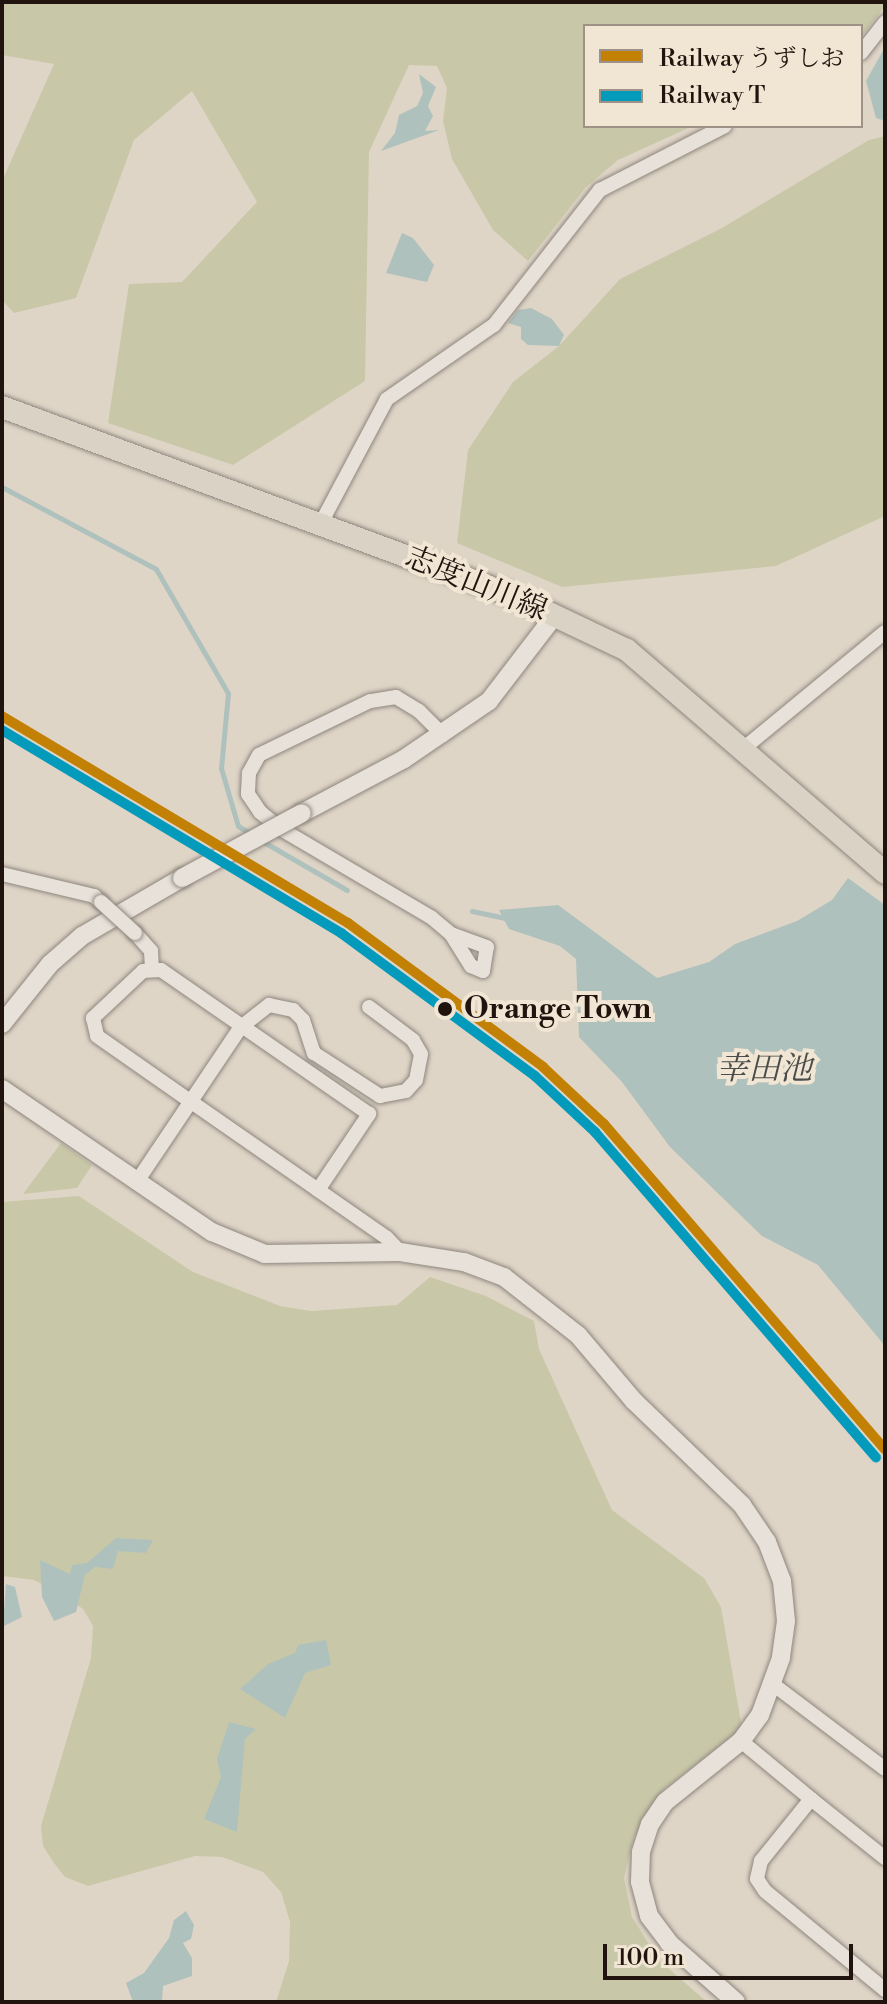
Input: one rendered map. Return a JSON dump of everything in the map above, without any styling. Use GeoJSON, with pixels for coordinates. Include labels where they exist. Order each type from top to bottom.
{"type":"FeatureCollection","features":[{"type":"Feature","properties":{"kind":"main road","name":"志度山川線"},"geometry":{"type":"LineString","coordinates":[[2,407],[321,523],[555,615],[627,650],[885,873]]}},
{"type":"Feature","properties":{"kind":"street"},"geometry":{"type":"LineString","coordinates":[[863,50],[885,22]]}},
{"type":"Feature","properties":{"kind":"street"},"geometry":{"type":"LineString","coordinates":[[321,523],[387,399],[494,325],[600,190],[721,128]]}},
{"type":"Feature","properties":{"kind":"street"},"geometry":{"type":"LineString","coordinates":[[2,1024],[50,964],[82,936],[443,735],[489,701],[555,615]]}},
{"type":"Feature","properties":{"kind":"street"},"geometry":{"type":"LineString","coordinates":[[743,749],[885,632]]}},
{"type":"Feature","properties":{"kind":"street"},"geometry":{"type":"LineString","coordinates":[[443,735],[396,697],[370,701],[259,755],[249,773],[248,794],[260,812],[281,829],[312,843],[451,934]]}},
{"type":"Feature","properties":{"kind":"street"},"geometry":{"type":"LineString","coordinates":[[2,874],[94,896],[151,951],[152,968]]}},
{"type":"Feature","properties":{"kind":"street"},"geometry":{"type":"LineString","coordinates":[[152,968],[369,1114],[318,1190]]}},
{"type":"Feature","properties":{"kind":"street"},"geometry":{"type":"LineString","coordinates":[[152,968],[93,1018],[97,1036],[318,1190],[400,1252]]}},
{"type":"Feature","properties":{"kind":"street"},"geometry":{"type":"LineString","coordinates":[[138,1180],[241,1027],[269,1005],[293,1010],[303,1020],[314,1053],[380,1096],[391,1097],[416,1080],[421,1054],[413,1040],[369,1007]]}},
{"type":"Feature","properties":{"kind":"street"},"geometry":{"type":"LineString","coordinates":[[2,1089],[212,1232],[265,1254],[400,1252],[491,1272],[545,1305],[742,1505],[767,1542],[782,1581],[786,1621],[774,1685],[741,1741],[665,1802],[650,1824],[641,1852],[640,1882],[649,1916],[669,1943],[736,2002]]}},
{"type":"Feature","properties":{"kind":"street"},"geometry":{"type":"LineString","coordinates":[[774,1685],[885,1769]]}},
{"type":"Feature","properties":{"kind":"street"},"geometry":{"type":"LineString","coordinates":[[741,1741],[885,1858]]}},
{"type":"Feature","properties":{"kind":"street"},"geometry":{"type":"LineString","coordinates":[[811,1799],[761,1861],[757,1879],[765,1891],[885,1990]]}},
{"type":"Feature","properties":{"kind":"green space"},"geometry":{"type":"Polygon","coordinates":[[[2,2],[884,2],[884,7],[863,34],[863,24],[583,24],[583,128],[689,128],[618,160],[586,187],[528,261],[493,230],[452,159],[443,121],[447,88],[437,66],[409,65],[369,152],[365,381],[233,465],[108,423],[129,284],[182,282],[257,202],[192,91],[134,140],[76,298],[14,313],[2,300],[2,181],[54,64],[2,55],[2,2]]]}},
{"type":"Feature","properties":{"kind":"green space"},"geometry":{"type":"Polygon","coordinates":[[[885,136],[885,516],[776,566],[562,587],[457,543],[468,450],[513,382],[559,346],[620,279],[722,228],[869,140],[885,136]]]}},
{"type":"Feature","properties":{"kind":"green space"},"geometry":{"type":"Polygon","coordinates":[[[61,1143],[92,1165],[77,1188],[23,1194],[61,1143]]]}},
{"type":"Feature","properties":{"kind":"green space"},"geometry":{"type":"Polygon","coordinates":[[[79,1196],[193,1272],[280,1306],[311,1311],[397,1305],[430,1277],[486,1296],[534,1321],[539,1349],[612,1510],[704,1578],[721,1607],[742,1728],[663,1790],[634,1837],[624,1878],[632,1917],[659,1960],[707,2002],[276,2002],[289,1961],[290,1922],[281,1892],[263,1872],[222,1857],[195,1856],[88,1886],[65,1877],[54,1863],[43,1846],[41,1826],[91,1658],[93,1626],[83,1609],[61,1594],[34,1580],[2,1576],[2,1202],[79,1196]]]}},
{"type":"Feature","properties":{"kind":"water"},"geometry":{"type":"Polygon","coordinates":[[[885,47],[885,121],[876,118],[866,81],[885,47]]]}},
{"type":"Feature","properties":{"kind":"water"},"geometry":{"type":"Polygon","coordinates":[[[419,74],[436,87],[428,106],[433,116],[425,131],[439,130],[381,151],[395,133],[399,115],[417,106],[423,93],[419,74]]]}},
{"type":"Feature","properties":{"kind":"water"},"geometry":{"type":"Polygon","coordinates":[[[402,233],[413,238],[434,265],[427,282],[386,273],[402,233]]]}},
{"type":"Feature","properties":{"kind":"water"},"geometry":{"type":"Polygon","coordinates":[[[531,308],[552,319],[564,335],[559,346],[528,345],[521,339],[521,327],[508,323],[518,310],[531,308]]]}},
{"type":"Feature","properties":{"kind":"water","name":"幸田池"},"geometry":{"type":"Polygon","coordinates":[[[848,878],[885,905],[885,1346],[818,1265],[762,1236],[670,1147],[622,1082],[579,1037],[576,959],[560,946],[509,929],[499,910],[558,905],[657,978],[709,962],[735,944],[797,921],[832,900],[848,878]]]}},
{"type":"Feature","properties":{"kind":"water"},"geometry":{"type":"Polygon","coordinates":[[[116,1538],[153,1540],[146,1553],[118,1551],[113,1569],[95,1567],[85,1575],[76,1612],[54,1621],[42,1597],[40,1560],[70,1574],[72,1565],[87,1563],[116,1538]]]}},
{"type":"Feature","properties":{"kind":"water"},"geometry":{"type":"Polygon","coordinates":[[[6,1584],[15,1587],[22,1617],[4,1626],[2,1639],[6,1584]]]}},
{"type":"Feature","properties":{"kind":"water"},"geometry":{"type":"Polygon","coordinates":[[[326,1640],[331,1665],[305,1673],[285,1718],[240,1689],[268,1664],[295,1653],[298,1645],[326,1640]]]}},
{"type":"Feature","properties":{"kind":"water"},"geometry":{"type":"Polygon","coordinates":[[[229,1722],[256,1729],[245,1739],[237,1832],[204,1819],[221,1777],[217,1759],[229,1722]]]}},
{"type":"Feature","properties":{"kind":"water"},"geometry":{"type":"Polygon","coordinates":[[[186,1911],[194,1925],[191,1939],[183,1943],[192,1958],[192,1976],[163,1986],[162,2002],[133,2002],[126,1983],[144,1973],[169,1938],[174,1920],[186,1911]]]}},
{"type":"Feature","properties":{"kind":"waterway"},"geometry":{"type":"LineString","coordinates":[[2,487],[156,569],[228,693],[221,768],[238,826],[253,835]]}},
{"type":"Feature","properties":{"kind":"waterway"},"geometry":{"type":"LineString","coordinates":[[262,841],[347,890]]}},
{"type":"Feature","properties":{"kind":"waterway"},"geometry":{"type":"LineString","coordinates":[[472,911],[506,918]]}},
{"type":"Feature","properties":{"kind":"rail line","name":"うずしお"},"geometry":{"type":"LineString","coordinates":[[2,716],[348,923],[543,1067],[604,1124],[885,1450]]}},
{"type":"Feature","properties":{"kind":"rail line","name":"T"},"geometry":{"type":"LineString","coordinates":[[2,730],[341,933],[535,1076],[595,1132],[876,1458]]}},
{"type":"Feature","properties":{"kind":"place","name":"Orange Town"},"geometry":{"type":"Point","coordinates":[445,1009]}}]}
